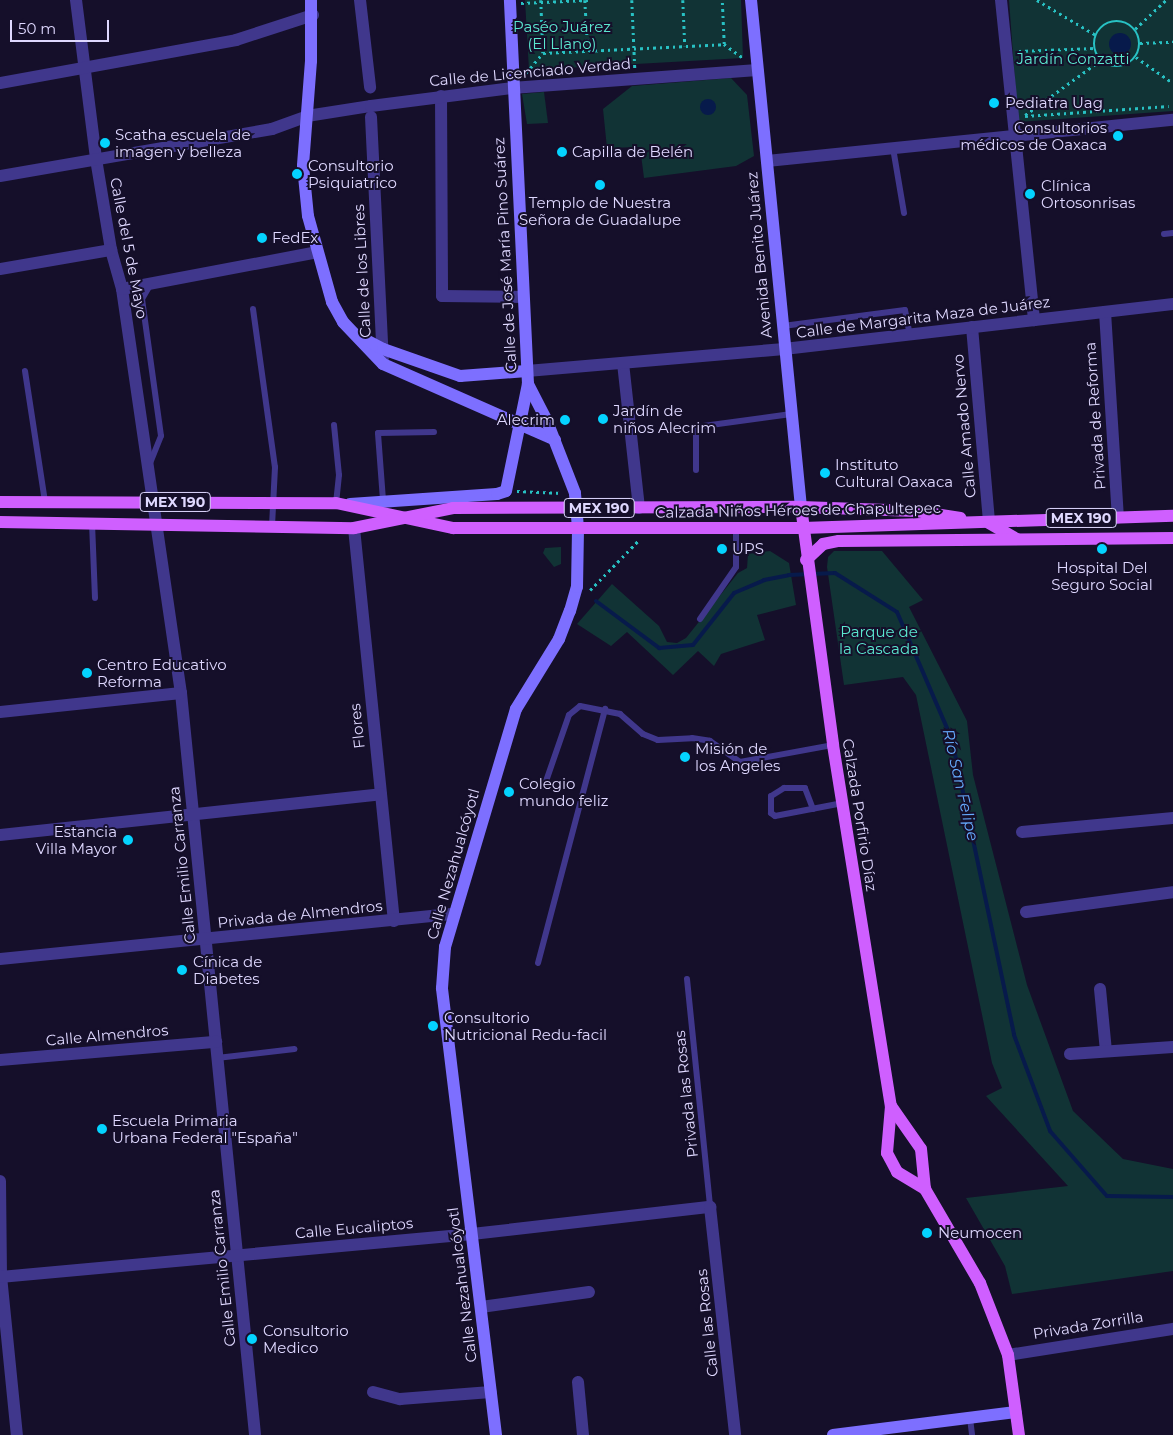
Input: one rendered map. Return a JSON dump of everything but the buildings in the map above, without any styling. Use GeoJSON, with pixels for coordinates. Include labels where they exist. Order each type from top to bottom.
{"type":"FeatureCollection","features":[{"type":"Feature","properties":{"kind":"main road"},"geometry":{"type":"LineString","coordinates":[[311,0],[313,16],[303,166],[308,216],[316,252],[332,302],[343,322],[359,335],[383,349],[460,376],[527,378],[520,425],[506,491],[497,494],[382,500],[350,504]]}},
{"type":"Feature","properties":{"kind":"main road","name":"Avenida Benito Juárez"},"geometry":{"type":"LineString","coordinates":[[751,0],[801,507]]}},
{"type":"Feature","properties":{"kind":"main road","name":"Calle de José María Pino Suárez"},"geometry":{"type":"LineString","coordinates":[[510,2],[512,88],[527,378],[576,493],[578,528]]}},
{"type":"Feature","properties":{"kind":"main road"},"geometry":{"type":"LineString","coordinates":[[359,335],[383,364],[555,440]]}},
{"type":"Feature","properties":{"kind":"main road","name":"Calzada Niños Héroes de Chapultepec"},"geometry":{"type":"LineString","coordinates":[[0,502],[336,503],[350,504],[399,518],[453,528],[803,528],[1173,516]]}},
{"type":"Feature","properties":{"kind":"main road","name":"Calzada Niños Héroes de Chapultepec"},"geometry":{"type":"LineString","coordinates":[[0,522],[92,522],[354,528],[452,508],[801,507],[916,511],[989,522],[1017,539]]}},
{"type":"Feature","properties":{"kind":"main road","name":"Calzada Porfirio Díaz"},"geometry":{"type":"LineString","coordinates":[[801,507],[809,586],[832,745],[843,803],[891,1106],[886,1142],[891,1164],[897,1172],[925,1189]]}},
{"type":"Feature","properties":{"kind":"main road","name":"Calle Nezahualcóyotl"},"geometry":{"type":"LineString","coordinates":[[496,1435],[442,988],[445,946],[516,709],[559,639],[570,610],[577,587],[578,528]]}},
{"type":"Feature","properties":{"kind":"main road","name":"MEX 190"},"geometry":{"type":"LineString","coordinates":[[1017,539],[1173,538]]}},
{"type":"Feature","properties":{"kind":"main road"},"geometry":{"type":"LineString","coordinates":[[806,560],[823,544],[839,541],[1017,539]]}},
{"type":"Feature","properties":{"kind":"main road","name":"Calzada Porfirio Díaz"},"geometry":{"type":"LineString","coordinates":[[891,1106],[920,1149],[925,1189],[980,1283],[1008,1356],[1019,1435]]}},
{"type":"Feature","properties":{"kind":"main road"},"geometry":{"type":"LineString","coordinates":[[833,1435],[916,1430],[970,1418],[1016,1412]]}},
{"type":"Feature","properties":{"kind":"street","name":"Calle del 5 de Mayo"},"geometry":{"type":"LineString","coordinates":[[76,0],[96,160],[111,250],[122,289],[154,502]]}},
{"type":"Feature","properties":{"kind":"street"},"geometry":{"type":"LineString","coordinates":[[360,0],[370,87]]}},
{"type":"Feature","properties":{"kind":"street"},"geometry":{"type":"LineString","coordinates":[[1000,0],[1034,320]]}},
{"type":"Feature","properties":{"kind":"street"},"geometry":{"type":"LineString","coordinates":[[0,82],[236,40],[313,16]]}},
{"type":"Feature","properties":{"kind":"street","name":"Calle de Licenciado Verdad"},"geometry":{"type":"LineString","coordinates":[[0,176],[272,130],[307,116],[441,96],[512,88],[757,70]]}},
{"type":"Feature","properties":{"kind":"street"},"geometry":{"type":"LineString","coordinates":[[441,96],[442,296],[523,297]]}},
{"type":"Feature","properties":{"kind":"street","name":"Calle de los Libres"},"geometry":{"type":"LineString","coordinates":[[371,117],[383,364]]}},
{"type":"Feature","properties":{"kind":"street"},"geometry":{"type":"LineString","coordinates":[[767,161],[1173,120]]}},
{"type":"Feature","properties":{"kind":"street"},"geometry":{"type":"LineString","coordinates":[[0,269],[111,250]]}},
{"type":"Feature","properties":{"kind":"street"},"geometry":{"type":"LineString","coordinates":[[122,289],[316,252]]}},
{"type":"Feature","properties":{"kind":"street","name":"Calle de Margarita Maza de Juárez"},"geometry":{"type":"LineString","coordinates":[[527,378],[623,363],[784,349],[1173,304]]}},
{"type":"Feature","properties":{"kind":"street","name":"Privada de Reforma"},"geometry":{"type":"LineString","coordinates":[[1105,312],[1118,518]]}},
{"type":"Feature","properties":{"kind":"street","name":"Calle Amado Nervo"},"geometry":{"type":"LineString","coordinates":[[972,328],[989,522]]}},
{"type":"Feature","properties":{"kind":"street"},"geometry":{"type":"LineString","coordinates":[[623,363],[639,508]]}},
{"type":"Feature","properties":{"kind":"street","name":"Calle Emilio Carranza"},"geometry":{"type":"LineString","coordinates":[[154,502],[181,693],[255,1435]]}},
{"type":"Feature","properties":{"kind":"street","name":"Flores"},"geometry":{"type":"LineString","coordinates":[[354,528],[394,921]]}},
{"type":"Feature","properties":{"kind":"street"},"geometry":{"type":"LineString","coordinates":[[0,712],[181,693]]}},
{"type":"Feature","properties":{"kind":"street"},"geometry":{"type":"LineString","coordinates":[[0,836],[381,794]]}},
{"type":"Feature","properties":{"kind":"street"},"geometry":{"type":"LineString","coordinates":[[1022,832],[1173,818]]}},
{"type":"Feature","properties":{"kind":"street"},"geometry":{"type":"LineString","coordinates":[[1026,912],[1173,892]]}},
{"type":"Feature","properties":{"kind":"street","name":"Privada de Almendros"},"geometry":{"type":"LineString","coordinates":[[0,959],[454,914]]}},
{"type":"Feature","properties":{"kind":"street"},"geometry":{"type":"LineString","coordinates":[[1100,989],[1106,1051]]}},
{"type":"Feature","properties":{"kind":"street","name":"Calle Almendros"},"geometry":{"type":"LineString","coordinates":[[0,1060],[216,1042]]}},
{"type":"Feature","properties":{"kind":"street"},"geometry":{"type":"LineString","coordinates":[[1070,1054],[1173,1047]]}},
{"type":"Feature","properties":{"kind":"street"},"geometry":{"type":"LineString","coordinates":[[0,1181],[1,1276],[17,1435]]}},
{"type":"Feature","properties":{"kind":"street","name":"Calle Eucaliptos"},"geometry":{"type":"LineString","coordinates":[[1,1276],[472,1234],[710,1207]]}},
{"type":"Feature","properties":{"kind":"street","name":"Calle las Rosas"},"geometry":{"type":"LineString","coordinates":[[710,1207],[735,1435]]}},
{"type":"Feature","properties":{"kind":"street"},"geometry":{"type":"LineString","coordinates":[[481,1307],[589,1292]]}},
{"type":"Feature","properties":{"kind":"street","name":"Privada Zorrilla"},"geometry":{"type":"LineString","coordinates":[[1008,1356],[1173,1329]]}},
{"type":"Feature","properties":{"kind":"street"},"geometry":{"type":"LineString","coordinates":[[578,1382],[583,1435]]}},
{"type":"Feature","properties":{"kind":"street"},"geometry":{"type":"LineString","coordinates":[[373,1392],[400,1400],[491,1392]]}},
{"type":"Feature","properties":{"kind":"lane"},"geometry":{"type":"LineString","coordinates":[[893,148],[904,213]]}},
{"type":"Feature","properties":{"kind":"lane"},"geometry":{"type":"LineString","coordinates":[[1164,234],[1173,233]]}},
{"type":"Feature","properties":{"kind":"lane"},"geometry":{"type":"LineString","coordinates":[[148,466],[160,442],[160,430],[142,299],[145,290],[162,282]]}},
{"type":"Feature","properties":{"kind":"lane"},"geometry":{"type":"LineString","coordinates":[[253,309],[275,467],[272,526]]}},
{"type":"Feature","properties":{"kind":"lane"},"geometry":{"type":"LineString","coordinates":[[782,326],[905,310],[910,335]]}},
{"type":"Feature","properties":{"kind":"lane"},"geometry":{"type":"LineString","coordinates":[[25,371],[45,502]]}},
{"type":"Feature","properties":{"kind":"lane"},"geometry":{"type":"LineString","coordinates":[[696,470],[696,427],[791,414]]}},
{"type":"Feature","properties":{"kind":"lane"},"geometry":{"type":"LineString","coordinates":[[334,425],[339,475],[336,503]]}},
{"type":"Feature","properties":{"kind":"lane"},"geometry":{"type":"LineString","coordinates":[[382,500],[378,433],[434,432]]}},
{"type":"Feature","properties":{"kind":"lane"},"geometry":{"type":"LineString","coordinates":[[92,522],[95,598]]}},
{"type":"Feature","properties":{"kind":"lane"},"geometry":{"type":"LineString","coordinates":[[700,620],[736,567],[736,528]]}},
{"type":"Feature","properties":{"kind":"lane"},"geometry":{"type":"LineString","coordinates":[[544,787],[574,709],[605,709],[620,714],[643,734],[658,740],[692,738],[710,742],[740,762],[832,745]]}},
{"type":"Feature","properties":{"kind":"lane"},"geometry":{"type":"LineString","coordinates":[[538,963],[605,709]]}},
{"type":"Feature","properties":{"kind":"lane"},"geometry":{"type":"LineString","coordinates":[[813,809],[805,788],[784,788],[772,796],[771,813],[775,816],[813,809],[843,803]]}},
{"type":"Feature","properties":{"kind":"lane","name":"Privada las Rosas"},"geometry":{"type":"LineString","coordinates":[[687,979],[710,1207]]}},
{"type":"Feature","properties":{"kind":"lane"},"geometry":{"type":"LineString","coordinates":[[217,1058],[294,1049]]}},
{"type":"Feature","properties":{"kind":"lane"},"geometry":{"type":"LineString","coordinates":[[970,1418],[972,1435]]}},
{"type":"Feature","properties":{"kind":"path"},"geometry":{"type":"LineString","coordinates":[[510,2],[586,0],[588,51]]}},
{"type":"Feature","properties":{"kind":"path"},"geometry":{"type":"LineString","coordinates":[[632,0],[635,79]]}},
{"type":"Feature","properties":{"kind":"path"},"geometry":{"type":"LineString","coordinates":[[683,0],[685,46]]}},
{"type":"Feature","properties":{"kind":"path"},"geometry":{"type":"LineString","coordinates":[[722,0],[724,44]]}},
{"type":"Feature","properties":{"kind":"path"},"geometry":{"type":"LineString","coordinates":[[1037,0],[1096,35]]}},
{"type":"Feature","properties":{"kind":"path"},"geometry":{"type":"LineString","coordinates":[[1135,29],[1166,0]]}},
{"type":"Feature","properties":{"kind":"path"},"geometry":{"type":"LineString","coordinates":[[512,88],[543,53],[541,1]]}},
{"type":"Feature","properties":{"kind":"path"},"geometry":{"type":"LineString","coordinates":[[1121,21],[1135,29],[1140,43],[1136,57],[1119,67],[1101,60],[1095,48],[1096,35],[1106,24],[1121,21]]}},
{"type":"Feature","properties":{"kind":"path"},"geometry":{"type":"LineString","coordinates":[[1140,43],[1173,42]]}},
{"type":"Feature","properties":{"kind":"path"},"geometry":{"type":"LineString","coordinates":[[1017,43],[1018,60]]}},
{"type":"Feature","properties":{"kind":"path"},"geometry":{"type":"LineString","coordinates":[[543,53],[724,44],[757,70]]}},
{"type":"Feature","properties":{"kind":"path"},"geometry":{"type":"LineString","coordinates":[[1018,51],[1095,48]]}},
{"type":"Feature","properties":{"kind":"path"},"geometry":{"type":"LineString","coordinates":[[1136,57],[1173,83]]}},
{"type":"Feature","properties":{"kind":"path"},"geometry":{"type":"LineString","coordinates":[[1022,116],[1101,60]]}},
{"type":"Feature","properties":{"kind":"path"},"geometry":{"type":"LineString","coordinates":[[1022,116],[1173,106]]}},
{"type":"Feature","properties":{"kind":"path"},"geometry":{"type":"LineString","coordinates":[[1022,107],[1022,116]]}},
{"type":"Feature","properties":{"kind":"path"},"geometry":{"type":"LineString","coordinates":[[506,491],[576,493]]}},
{"type":"Feature","properties":{"kind":"path"},"geometry":{"type":"LineString","coordinates":[[570,610],[651,528]]}},
{"type":"Feature","properties":{"kind":"green space","name":"Paséo Juárez (El Llano)"},"geometry":{"type":"Polygon","coordinates":[[[525,0],[741,0],[743,58],[529,70],[525,0]]]}},
{"type":"Feature","properties":{"kind":"green space","name":"Jardín Conzatti"},"geometry":{"type":"Polygon","coordinates":[[[1009,0],[1173,0],[1173,111],[1018,122],[1009,0]]]}},
{"type":"Feature","properties":{"kind":"green space"},"geometry":{"type":"Polygon","coordinates":[[[731,78],[747,95],[754,156],[736,166],[644,178],[640,147],[607,148],[603,109],[632,86],[731,78]]]}},
{"type":"Feature","properties":{"kind":"green space"},"geometry":{"type":"Polygon","coordinates":[[[544,92],[548,123],[527,124],[522,94],[544,92]]]}},
{"type":"Feature","properties":{"kind":"green space"},"geometry":{"type":"Polygon","coordinates":[[[561,547],[561,564],[554,567],[543,553],[545,548],[561,547]]]}},
{"type":"Feature","properties":{"kind":"green space"},"geometry":{"type":"Polygon","coordinates":[[[770,551],[789,563],[796,605],[757,615],[765,640],[721,654],[714,666],[698,651],[673,675],[627,632],[611,646],[577,624],[612,584],[659,626],[667,642],[677,643],[686,638],[738,573],[747,568],[748,554],[770,551]]]}},
{"type":"Feature","properties":{"kind":"green space","name":"Parque de la Cascada"},"geometry":{"type":"Polygon","coordinates":[[[834,551],[882,551],[923,600],[909,607],[967,721],[973,775],[1027,985],[1073,1111],[1123,1159],[1173,1169],[1173,1271],[1012,1294],[1005,1266],[966,1198],[1068,1186],[986,1096],[1002,1088],[992,1063],[916,695],[903,677],[844,685],[827,567],[828,557],[834,551]]]}},
{"type":"Feature","properties":{"kind":"water"},"geometry":{"type":"Polygon","coordinates":[[[1120,33],[1128,36],[1131,44],[1128,52],[1120,55],[1112,52],[1109,44],[1112,36],[1120,33]]]}},
{"type":"Feature","properties":{"kind":"water"},"geometry":{"type":"Polygon","coordinates":[[[705,99],[711,99],[716,104],[714,113],[705,115],[700,110],[700,104],[705,99]]]}},
{"type":"Feature","properties":{"kind":"waterway","name":"Río San Felipe"},"geometry":{"type":"LineString","coordinates":[[596,601],[659,648],[693,645],[734,593],[764,580],[789,575],[835,573],[897,612],[952,740],[1014,1035],[1050,1131],[1107,1196],[1173,1197]]}},
{"type":"Feature","properties":{"kind":"place","name":"Pediatra Uag"},"geometry":{"type":"Point","coordinates":[994,103]}},
{"type":"Feature","properties":{"kind":"place","name":"Consultorios médicos de Oaxaca"},"geometry":{"type":"Point","coordinates":[1118,136]}},
{"type":"Feature","properties":{"kind":"place","name":"Scatha escuela de imagen y belleza"},"geometry":{"type":"Point","coordinates":[105,143]}},
{"type":"Feature","properties":{"kind":"place","name":"Capilla de Belén"},"geometry":{"type":"Point","coordinates":[562,152]}},
{"type":"Feature","properties":{"kind":"place","name":"Consultorio Psiquiatrico"},"geometry":{"type":"Point","coordinates":[297,174]}},
{"type":"Feature","properties":{"kind":"place","name":"Templo de Nuestra Señora de Guadalupe"},"geometry":{"type":"Point","coordinates":[600,185]}},
{"type":"Feature","properties":{"kind":"place","name":"Clínica Ortosonrisas"},"geometry":{"type":"Point","coordinates":[1030,194]}},
{"type":"Feature","properties":{"kind":"place","name":"FedEx"},"geometry":{"type":"Point","coordinates":[262,238]}},
{"type":"Feature","properties":{"kind":"place","name":"Jardín de niños Alecrim"},"geometry":{"type":"Point","coordinates":[603,419]}},
{"type":"Feature","properties":{"kind":"place","name":"Alecrim"},"geometry":{"type":"Point","coordinates":[565,420]}},
{"type":"Feature","properties":{"kind":"place","name":"Instituto Cultural Oaxaca"},"geometry":{"type":"Point","coordinates":[825,473]}},
{"type":"Feature","properties":{"kind":"place","name":"UPS"},"geometry":{"type":"Point","coordinates":[722,549]}},
{"type":"Feature","properties":{"kind":"place","name":"Hospital Del Seguro Social"},"geometry":{"type":"Point","coordinates":[1102,549]}},
{"type":"Feature","properties":{"kind":"place","name":"Centro Educativo Reforma"},"geometry":{"type":"Point","coordinates":[87,673]}},
{"type":"Feature","properties":{"kind":"place","name":"Misión de los Angeles"},"geometry":{"type":"Point","coordinates":[685,757]}},
{"type":"Feature","properties":{"kind":"place","name":"Colegio mundo feliz"},"geometry":{"type":"Point","coordinates":[509,792]}},
{"type":"Feature","properties":{"kind":"place","name":"Estancia Villa Mayor"},"geometry":{"type":"Point","coordinates":[128,840]}},
{"type":"Feature","properties":{"kind":"place","name":"Cínica de Diabetes"},"geometry":{"type":"Point","coordinates":[182,970]}},
{"type":"Feature","properties":{"kind":"place","name":"Consultorio Nutricional Redu-facil"},"geometry":{"type":"Point","coordinates":[433,1026]}},
{"type":"Feature","properties":{"kind":"place","name":"Escuela Primaria Urbana Federal \"España\""},"geometry":{"type":"Point","coordinates":[102,1129]}},
{"type":"Feature","properties":{"kind":"place","name":"Neumocen"},"geometry":{"type":"Point","coordinates":[927,1233]}},
{"type":"Feature","properties":{"kind":"place","name":"Consultorio Medico"},"geometry":{"type":"Point","coordinates":[252,1339]}}]}
